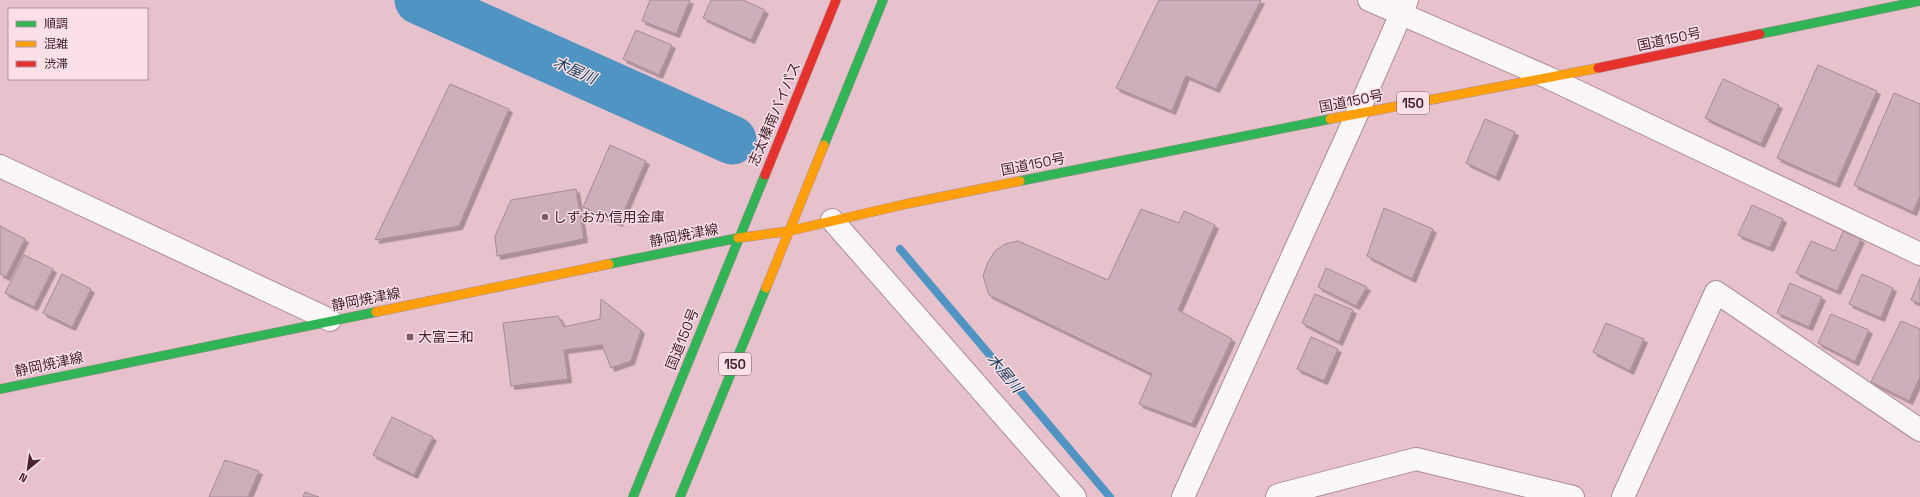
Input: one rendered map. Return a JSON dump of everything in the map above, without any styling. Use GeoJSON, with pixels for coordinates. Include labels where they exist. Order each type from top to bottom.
{"type":"FeatureCollection","features":[{"type":"Feature","properties":{"kind":"main road","name":"志太榛南バイパス"},"geometry":{"type":"LineString","coordinates":[[738,238],[836,0]]}},
{"type":"Feature","properties":{"kind":"main road","name":"150"},"geometry":{"type":"LineString","coordinates":[[680,497],[822,145],[883,0]]}},
{"type":"Feature","properties":{"kind":"main road","name":"国道150号"},"geometry":{"type":"LineString","coordinates":[[633,497],[738,238],[788,231],[832,220],[1357,114],[1549,78],[1920,2]]}},
{"type":"Feature","properties":{"kind":"main road","name":"静岡焼津線"},"geometry":{"type":"LineString","coordinates":[[0,389],[330,320],[738,238]]}},
{"type":"Feature","properties":{"kind":"street"},"geometry":{"type":"LineString","coordinates":[[1369,0],[1404,7],[1549,78],[1920,254]]}},
{"type":"Feature","properties":{"kind":"street"},"geometry":{"type":"LineString","coordinates":[[1183,497],[1404,7]]}},
{"type":"Feature","properties":{"kind":"street"},"geometry":{"type":"LineString","coordinates":[[0,166],[330,320]]}},
{"type":"Feature","properties":{"kind":"street"},"geometry":{"type":"LineString","coordinates":[[832,220],[1075,497]]}},
{"type":"Feature","properties":{"kind":"street"},"geometry":{"type":"LineString","coordinates":[[1623,497],[1716,292],[1920,430]]}},
{"type":"Feature","properties":{"kind":"street"},"geometry":{"type":"LineString","coordinates":[[1277,497],[1278,495],[1416,459],[1573,497]]}},
{"type":"Feature","properties":{"kind":"building"},"geometry":{"type":"Polygon","coordinates":[[[650,0],[690,0],[676,34],[642,21],[650,0]]]}},
{"type":"Feature","properties":{"kind":"building"},"geometry":{"type":"Polygon","coordinates":[[[711,0],[743,0],[765,10],[751,40],[703,18],[711,0]]]}},
{"type":"Feature","properties":{"kind":"building"},"geometry":{"type":"Polygon","coordinates":[[[1159,0],[1261,0],[1216,89],[1186,76],[1172,111],[1116,88],[1159,0]]]}},
{"type":"Feature","properties":{"kind":"building"},"geometry":{"type":"Polygon","coordinates":[[[636,30],[672,45],[659,75],[623,59],[636,30]]]}},
{"type":"Feature","properties":{"kind":"building"},"geometry":{"type":"Polygon","coordinates":[[[1818,65],[1877,91],[1836,184],[1777,158],[1818,65]]]}},
{"type":"Feature","properties":{"kind":"building"},"geometry":{"type":"Polygon","coordinates":[[[1723,79],[1779,105],[1761,144],[1705,118],[1723,79]]]}},
{"type":"Feature","properties":{"kind":"building"},"geometry":{"type":"Polygon","coordinates":[[[450,84],[509,109],[459,226],[375,240],[450,84]]]}},
{"type":"Feature","properties":{"kind":"building"},"geometry":{"type":"Polygon","coordinates":[[[1894,93],[1920,104],[1920,196],[1913,212],[1854,185],[1894,93]]]}},
{"type":"Feature","properties":{"kind":"building"},"geometry":{"type":"Polygon","coordinates":[[[1485,119],[1515,132],[1496,177],[1466,163],[1485,119]]]}},
{"type":"Feature","properties":{"kind":"building"},"geometry":{"type":"Polygon","coordinates":[[[610,145],[646,161],[619,223],[583,207],[610,145]]]}},
{"type":"Feature","properties":{"kind":"building"},"geometry":{"type":"Polygon","coordinates":[[[576,189],[584,239],[497,256],[495,236],[511,200],[576,189]]]}},
{"type":"Feature","properties":{"kind":"building"},"geometry":{"type":"Polygon","coordinates":[[[1752,205],[1783,219],[1770,248],[1738,235],[1752,205]]]}},
{"type":"Feature","properties":{"kind":"building"},"geometry":{"type":"Polygon","coordinates":[[[1384,208],[1433,229],[1412,279],[1367,256],[1384,208]]]}},
{"type":"Feature","properties":{"kind":"building"},"geometry":{"type":"Polygon","coordinates":[[[1141,209],[1179,223],[1184,211],[1215,225],[1178,310],[1232,339],[1192,424],[1139,404],[1152,374],[989,295],[983,276],[988,262],[995,251],[1005,244],[1018,241],[1108,280],[1141,209]]]}},
{"type":"Feature","properties":{"kind":"building"},"geometry":{"type":"Polygon","coordinates":[[[0,226],[25,239],[6,277],[0,274],[0,226]]]}},
{"type":"Feature","properties":{"kind":"building"},"geometry":{"type":"Polygon","coordinates":[[[1843,231],[1861,239],[1837,291],[1796,273],[1811,241],[1835,251],[1843,231]]]}},
{"type":"Feature","properties":{"kind":"building"},"geometry":{"type":"Polygon","coordinates":[[[24,255],[53,269],[34,307],[5,293],[24,255]]]}},
{"type":"Feature","properties":{"kind":"building"},"geometry":{"type":"Polygon","coordinates":[[[1326,268],[1367,287],[1356,306],[1318,287],[1326,268]]]}},
{"type":"Feature","properties":{"kind":"building"},"geometry":{"type":"Polygon","coordinates":[[[62,274],[91,289],[72,327],[43,313],[62,274]]]}},
{"type":"Feature","properties":{"kind":"building"},"geometry":{"type":"Polygon","coordinates":[[[1862,274],[1893,288],[1881,318],[1849,304],[1862,274]]]}},
{"type":"Feature","properties":{"kind":"building"},"geometry":{"type":"Polygon","coordinates":[[[1920,278],[1920,304],[1911,300],[1920,278]]]}},
{"type":"Feature","properties":{"kind":"building"},"geometry":{"type":"Polygon","coordinates":[[[1790,283],[1822,297],[1809,327],[1777,313],[1790,283]]]}},
{"type":"Feature","properties":{"kind":"building"},"geometry":{"type":"Polygon","coordinates":[[[1315,294],[1353,310],[1339,342],[1302,323],[1315,294]]]}},
{"type":"Feature","properties":{"kind":"building"},"geometry":{"type":"Polygon","coordinates":[[[601,299],[641,330],[631,361],[611,368],[602,345],[564,350],[568,379],[511,386],[503,323],[558,316],[564,327],[600,319],[601,299]]]}},
{"type":"Feature","properties":{"kind":"building"},"geometry":{"type":"Polygon","coordinates":[[[1831,314],[1869,330],[1855,362],[1818,343],[1831,314]]]}},
{"type":"Feature","properties":{"kind":"building"},"geometry":{"type":"Polygon","coordinates":[[[1901,321],[1920,329],[1920,377],[1909,401],[1871,382],[1901,321]]]}},
{"type":"Feature","properties":{"kind":"building"},"geometry":{"type":"Polygon","coordinates":[[[1606,323],[1644,339],[1630,371],[1593,352],[1606,323]]]}},
{"type":"Feature","properties":{"kind":"building"},"geometry":{"type":"Polygon","coordinates":[[[1311,337],[1338,349],[1324,381],[1297,369],[1311,337]]]}},
{"type":"Feature","properties":{"kind":"building"},"geometry":{"type":"Polygon","coordinates":[[[392,417],[433,437],[414,475],[373,455],[392,417]]]}},
{"type":"Feature","properties":{"kind":"building"},"geometry":{"type":"Polygon","coordinates":[[[225,460],[259,471],[248,497],[209,497],[225,460]]]}},
{"type":"Feature","properties":{"kind":"building"},"geometry":{"type":"Polygon","coordinates":[[[305,492],[319,497],[303,497],[305,492]]]}},
{"type":"Feature","properties":{"kind":"waterway","name":"木屋川"},"geometry":{"type":"LineString","coordinates":[[419,0],[732,140]]}},
{"type":"Feature","properties":{"kind":"waterway","name":"木屋川"},"geometry":{"type":"LineString","coordinates":[[900,249],[1110,497]]}},
{"type":"Feature","properties":{"kind":"traffic: fast"},"geometry":{"type":"LineString","coordinates":[[824,145],[883,0]]}},
{"type":"Feature","properties":{"kind":"traffic: fast"},"geometry":{"type":"LineString","coordinates":[[1760,34],[1920,1]]}},
{"type":"Feature","properties":{"kind":"traffic: fast"},"geometry":{"type":"LineString","coordinates":[[1020,181],[1330,119]]}},
{"type":"Feature","properties":{"kind":"traffic: fast"},"geometry":{"type":"LineString","coordinates":[[633,497],[765,175]]}},
{"type":"Feature","properties":{"kind":"traffic: fast"},"geometry":{"type":"LineString","coordinates":[[609,264],[738,238]]}},
{"type":"Feature","properties":{"kind":"traffic: fast"},"geometry":{"type":"LineString","coordinates":[[680,497],[766,288]]}},
{"type":"Feature","properties":{"kind":"traffic: fast"},"geometry":{"type":"LineString","coordinates":[[0,389],[376,312]]}},
{"type":"Feature","properties":{"kind":"traffic: slow"},"geometry":{"type":"LineString","coordinates":[[1330,119],[1598,68]]}},
{"type":"Feature","properties":{"kind":"traffic: slow"},"geometry":{"type":"LineString","coordinates":[[766,288],[824,145]]}},
{"type":"Feature","properties":{"kind":"traffic: slow"},"geometry":{"type":"LineString","coordinates":[[738,238],[789,231],[906,204],[1020,181]]}},
{"type":"Feature","properties":{"kind":"traffic: slow"},"geometry":{"type":"LineString","coordinates":[[376,312],[609,264]]}},
{"type":"Feature","properties":{"kind":"traffic: jam"},"geometry":{"type":"LineString","coordinates":[[765,175],[836,0]]}},
{"type":"Feature","properties":{"kind":"traffic: jam"},"geometry":{"type":"LineString","coordinates":[[1598,68],[1760,34]]}},
{"type":"Feature","properties":{"kind":"place","name":"しずおか信用金庫"},"geometry":{"type":"Point","coordinates":[545,217]}},
{"type":"Feature","properties":{"kind":"place","name":"大富三和"},"geometry":{"type":"Point","coordinates":[410,337]}}]}
